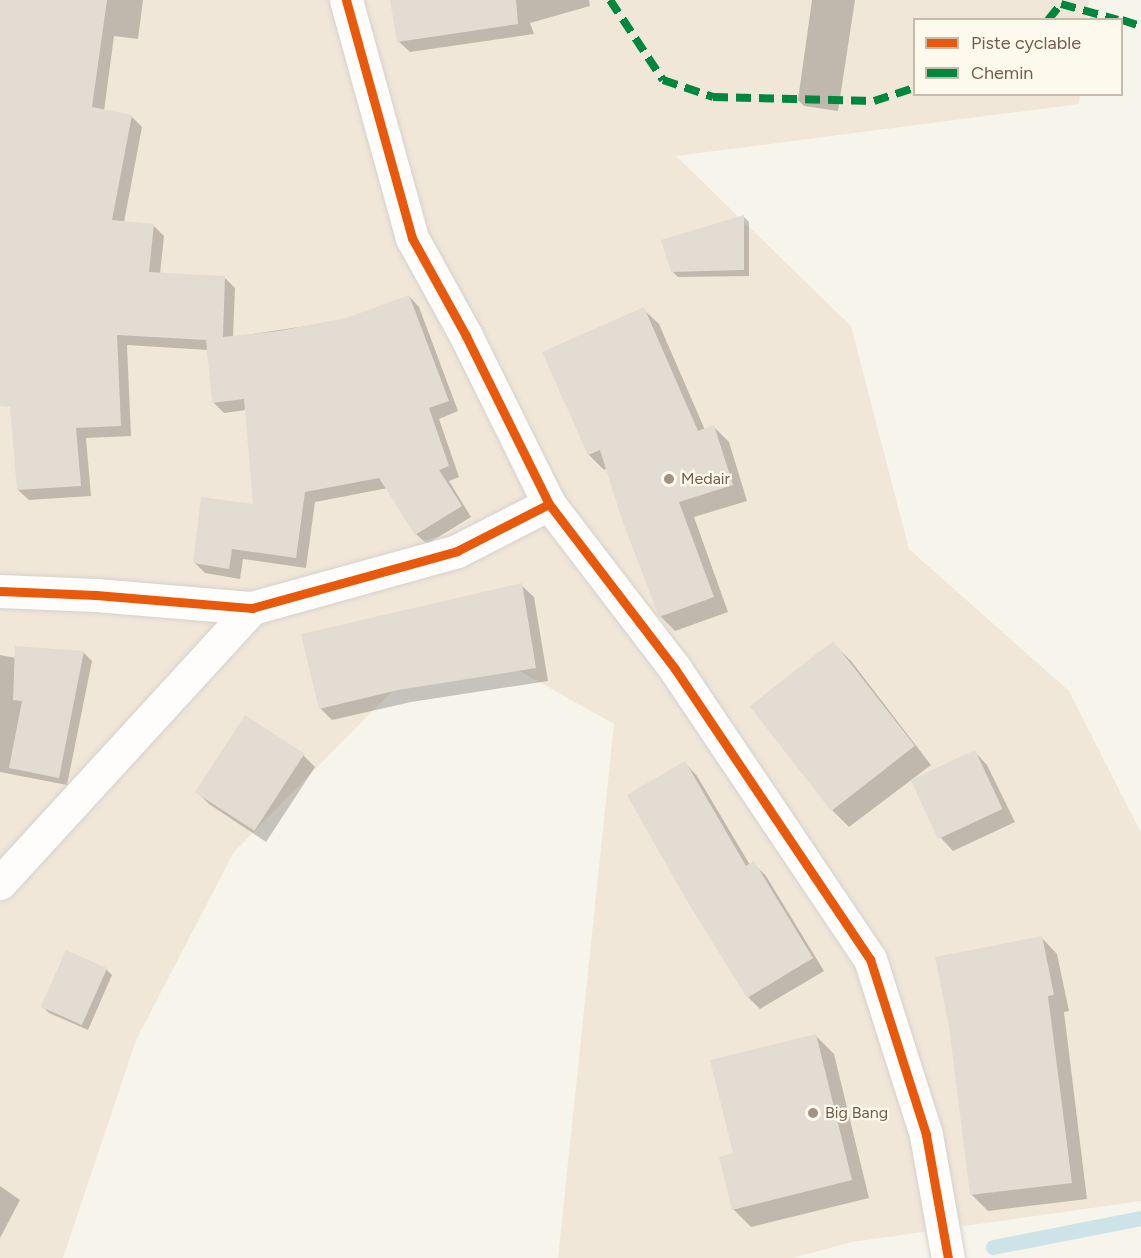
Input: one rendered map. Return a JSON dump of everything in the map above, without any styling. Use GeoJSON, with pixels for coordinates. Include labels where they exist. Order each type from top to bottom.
{"type":"FeatureCollection","features":[{"type":"Feature","properties":{"kind":"street"},"geometry":{"type":"LineString","coordinates":[[346,0],[412,238],[466,336],[549,504],[675,669],[870,959],[926,1135],[948,1258]]}},
{"type":"Feature","properties":{"kind":"street"},"geometry":{"type":"LineString","coordinates":[[0,591],[96,595],[252,608],[458,551],[549,504]]}},
{"type":"Feature","properties":{"kind":"street"},"geometry":{"type":"LineString","coordinates":[[0,883],[252,608]]}},
{"type":"Feature","properties":{"kind":"shaded area"},"geometry":{"type":"Polygon","coordinates":[[[0,0],[1089,0],[1087,18],[913,18],[913,96],[1080,96],[1079,104],[676,156],[851,326],[909,549],[1069,691],[1141,833],[1141,1201],[852,1242],[792,1258],[558,1258],[614,724],[450,632],[234,852],[136,1040],[63,1258],[0,1258],[0,0]]]}},
{"type":"Feature","properties":{"kind":"building"},"geometry":{"type":"Polygon","coordinates":[[[0,0],[107,0],[92,107],[132,115],[112,220],[154,224],[149,272],[225,276],[223,337],[279,331],[346,318],[409,295],[449,401],[429,408],[449,466],[439,470],[462,506],[415,535],[379,478],[305,492],[296,558],[232,549],[229,569],[193,563],[201,497],[253,504],[244,399],[212,403],[206,340],[117,335],[121,426],[76,428],[81,486],[17,490],[10,407],[0,406],[0,0]]]}},
{"type":"Feature","properties":{"kind":"building"},"geometry":{"type":"Polygon","coordinates":[[[390,0],[516,0],[518,24],[397,42],[390,0]]]}},
{"type":"Feature","properties":{"kind":"building"},"geometry":{"type":"Polygon","coordinates":[[[744,215],[744,270],[671,272],[661,240],[744,215]]]}},
{"type":"Feature","properties":{"kind":"building"},"geometry":{"type":"Polygon","coordinates":[[[644,307],[698,431],[714,425],[733,485],[679,502],[714,597],[659,617],[622,520],[600,450],[588,455],[542,352],[644,307]]]}},
{"type":"Feature","properties":{"kind":"building"},"geometry":{"type":"Polygon","coordinates":[[[522,583],[536,668],[398,690],[319,709],[301,634],[522,583]]]}},
{"type":"Feature","properties":{"kind":"building"},"geometry":{"type":"Polygon","coordinates":[[[833,641],[915,746],[831,811],[749,706],[833,641]]]}},
{"type":"Feature","properties":{"kind":"building"},"geometry":{"type":"Polygon","coordinates":[[[15,646],[84,651],[59,778],[9,768],[22,701],[13,700],[15,646]]]}},
{"type":"Feature","properties":{"kind":"building"},"geometry":{"type":"Polygon","coordinates":[[[245,715],[305,754],[254,831],[195,792],[245,715]]]}},
{"type":"Feature","properties":{"kind":"building"},"geometry":{"type":"Polygon","coordinates":[[[975,750],[1002,809],[938,839],[911,780],[975,750]]]}},
{"type":"Feature","properties":{"kind":"building"},"geometry":{"type":"Polygon","coordinates":[[[685,761],[746,866],[754,861],[813,958],[747,998],[687,901],[627,795],[685,761]]]}},
{"type":"Feature","properties":{"kind":"building"},"geometry":{"type":"Polygon","coordinates":[[[1042,936],[1054,995],[1048,996],[1072,1183],[970,1195],[949,1027],[935,957],[1042,936]]]}},
{"type":"Feature","properties":{"kind":"building"},"geometry":{"type":"Polygon","coordinates":[[[66,950],[107,968],[82,1025],[41,1007],[66,950]]]}},
{"type":"Feature","properties":{"kind":"building"},"geometry":{"type":"Polygon","coordinates":[[[816,1034],[852,1180],[732,1210],[719,1157],[733,1153],[710,1060],[816,1034]]]}},
{"type":"Feature","properties":{"kind":"waterway"},"geometry":{"type":"LineString","coordinates":[[993,1247],[1141,1218]]}},
{"type":"Feature","properties":{"kind":"marked path"},"geometry":{"type":"LineString","coordinates":[[610,0],[663,80],[713,97],[874,101],[913,88]]}},
{"type":"Feature","properties":{"kind":"marked path"},"geometry":{"type":"LineString","coordinates":[[1050,18],[1061,4],[1111,18]]}},
{"type":"Feature","properties":{"kind":"marked path"},"geometry":{"type":"LineString","coordinates":[[1123,20],[1141,26]]}},
{"type":"Feature","properties":{"kind":"cycle path"},"geometry":{"type":"LineString","coordinates":[[346,0],[412,238],[466,336],[549,504],[675,669],[870,959],[926,1135],[948,1258]]}},
{"type":"Feature","properties":{"kind":"cycle path"},"geometry":{"type":"LineString","coordinates":[[0,591],[96,595],[252,608],[457,551],[549,504]]}},
{"type":"Feature","properties":{"kind":"place","name":"Medair"},"geometry":{"type":"Point","coordinates":[669,479]}},
{"type":"Feature","properties":{"kind":"place","name":"Big Bang"},"geometry":{"type":"Point","coordinates":[813,1113]}}]}
